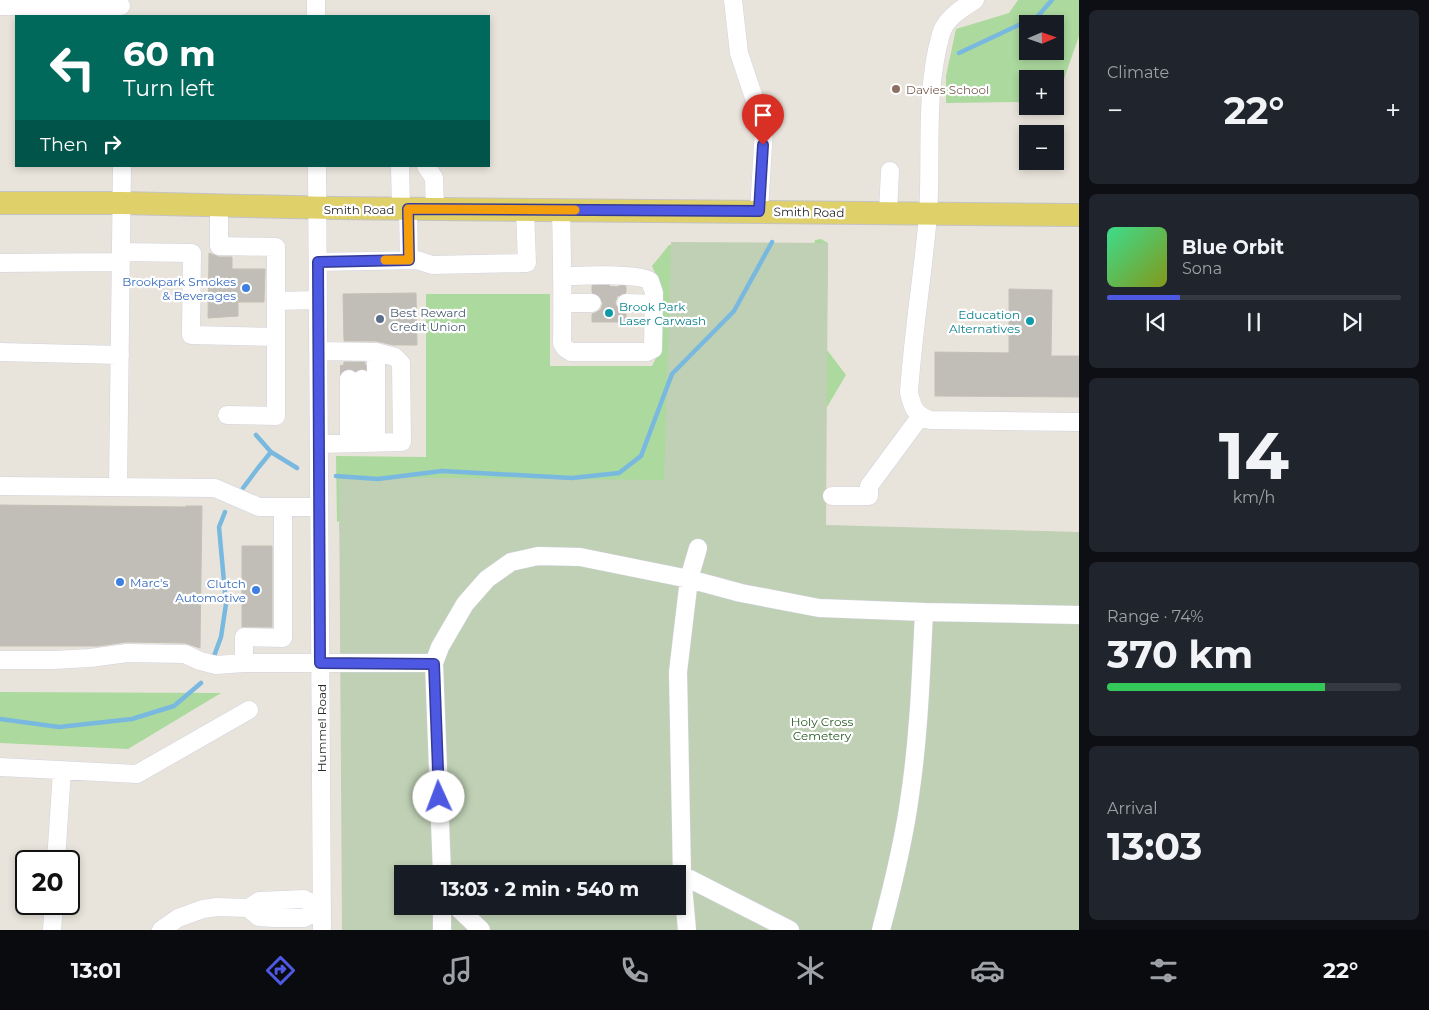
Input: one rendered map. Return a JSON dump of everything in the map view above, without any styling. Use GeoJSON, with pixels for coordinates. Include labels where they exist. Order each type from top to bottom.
{"type":"FeatureCollection","features":[{"type":"Feature","properties":{"kind":"main road","name":"Smith Road"},"geometry":{"type":"LineString","coordinates":[[0,203],[122,203],[404,209],[1079,215]]}},
{"type":"Feature","properties":{"kind":"street"},"geometry":{"type":"LineString","coordinates":[[316,0],[316,15]]}},
{"type":"Feature","properties":{"kind":"street"},"geometry":{"type":"LineString","coordinates":[[733,0],[739,53],[764,128],[759,211]]}},
{"type":"Feature","properties":{"kind":"street"},"geometry":{"type":"LineString","coordinates":[[975,0],[956,13],[941,32],[931,93],[928,214],[909,392],[912,408],[920,417],[941,421],[1079,422]]}},
{"type":"Feature","properties":{"kind":"street"},"geometry":{"type":"LineString","coordinates":[[0,6],[121,8]]}},
{"type":"Feature","properties":{"kind":"street"},"geometry":{"type":"LineString","coordinates":[[118,487],[122,167]]}},
{"type":"Feature","properties":{"kind":"street","name":"Hummel Road"},"geometry":{"type":"LineString","coordinates":[[317,167],[322,930]]}},
{"type":"Feature","properties":{"kind":"street"},"geometry":{"type":"LineString","coordinates":[[400,167],[409,260]]}},
{"type":"Feature","properties":{"kind":"street"},"geometry":{"type":"LineString","coordinates":[[427,167],[434,178],[435,209]]}},
{"type":"Feature","properties":{"kind":"street"},"geometry":{"type":"LineString","coordinates":[[888,213],[890,171]]}},
{"type":"Feature","properties":{"kind":"street"},"geometry":{"type":"LineString","coordinates":[[219,206],[219,246],[276,248],[276,416],[227,415]]}},
{"type":"Feature","properties":{"kind":"street"},"geometry":{"type":"LineString","coordinates":[[318,262],[417,260],[432,265],[527,264],[525,210]]}},
{"type":"Feature","properties":{"kind":"street"},"geometry":{"type":"LineString","coordinates":[[561,210],[562,342],[565,348],[571,352],[647,352],[653,349],[654,298],[650,282],[639,277],[580,275],[563,291]]}},
{"type":"Feature","properties":{"kind":"street"},"geometry":{"type":"LineString","coordinates":[[0,263],[192,253],[191,335],[276,336]]}},
{"type":"Feature","properties":{"kind":"street"},"geometry":{"type":"LineString","coordinates":[[563,291],[592,298]]}},
{"type":"Feature","properties":{"kind":"street"},"geometry":{"type":"LineString","coordinates":[[626,298],[654,298]]}},
{"type":"Feature","properties":{"kind":"street"},"geometry":{"type":"LineString","coordinates":[[276,300],[318,300]]}},
{"type":"Feature","properties":{"kind":"street"},"geometry":{"type":"LineString","coordinates":[[318,351],[360,364],[395,357],[401,363],[402,442],[319,444]]}},
{"type":"Feature","properties":{"kind":"street"},"geometry":{"type":"LineString","coordinates":[[0,352],[120,354]]}},
{"type":"Feature","properties":{"kind":"street"},"geometry":{"type":"LineString","coordinates":[[360,364],[362,443]]}},
{"type":"Feature","properties":{"kind":"street"},"geometry":{"type":"LineString","coordinates":[[360,364],[362,443]]}},
{"type":"Feature","properties":{"kind":"street"},"geometry":{"type":"LineString","coordinates":[[832,496],[869,496],[869,486],[920,417]]}},
{"type":"Feature","properties":{"kind":"street"},"geometry":{"type":"LineString","coordinates":[[0,486],[214,488],[234,495],[254,506],[319,506]]}},
{"type":"Feature","properties":{"kind":"street"},"geometry":{"type":"LineString","coordinates":[[244,663],[244,637],[283,638],[283,507]]}},
{"type":"Feature","properties":{"kind":"street"},"geometry":{"type":"LineString","coordinates":[[682,865],[678,672],[688,579],[698,548]]}},
{"type":"Feature","properties":{"kind":"street"},"geometry":{"type":"LineString","coordinates":[[442,865],[434,664],[440,647],[464,604],[487,579],[511,562],[538,556],[580,557],[688,579],[741,593],[819,608],[1079,615]]}},
{"type":"Feature","properties":{"kind":"street"},"geometry":{"type":"LineString","coordinates":[[881,930],[899,859],[910,795],[918,715],[924,612]]}},
{"type":"Feature","properties":{"kind":"street"},"geometry":{"type":"LineString","coordinates":[[0,660],[54,660],[127,653],[185,654],[200,661],[216,665],[244,663],[434,664]]}},
{"type":"Feature","properties":{"kind":"street"},"geometry":{"type":"LineString","coordinates":[[0,767],[137,774],[249,710]]}},
{"type":"Feature","properties":{"kind":"street"},"geometry":{"type":"LineString","coordinates":[[57,850],[62,771]]}},
{"type":"Feature","properties":{"kind":"street"},"geometry":{"type":"LineString","coordinates":[[686,877],[790,930]]}},
{"type":"Feature","properties":{"kind":"street"},"geometry":{"type":"LineString","coordinates":[[161,930],[178,924],[203,909],[217,906],[248,908],[259,916],[274,918],[304,918],[322,909]]}},
{"type":"Feature","properties":{"kind":"street"},"geometry":{"type":"LineString","coordinates":[[52,930],[53,915]]}},
{"type":"Feature","properties":{"kind":"street"},"geometry":{"type":"LineString","coordinates":[[442,915],[442,930]]}},
{"type":"Feature","properties":{"kind":"street"},"geometry":{"type":"LineString","coordinates":[[465,915],[481,930]]}},
{"type":"Feature","properties":{"kind":"street"},"geometry":{"type":"LineString","coordinates":[[686,915],[687,930]]}},
{"type":"Feature","properties":{"kind":"green space"},"geometry":{"type":"Polygon","coordinates":[[[1018,0],[1079,0],[1079,36],[1064,79],[1064,70],[1019,70],[1019,102],[946,103],[946,76],[956,29],[1009,13],[1018,0]]]}},
{"type":"Feature","properties":{"kind":"green space"},"geometry":{"type":"Polygon","coordinates":[[[821,239],[828,243],[827,313],[824,346],[846,375],[827,407],[664,497],[350,658],[339,523],[394,504],[394,500],[337,522],[336,456],[426,457],[426,294],[550,294],[550,366],[652,366],[661,348],[657,278],[652,266],[669,245],[712,243],[813,248],[815,240],[821,239]]]}},
{"type":"Feature","properties":{"kind":"green space","name":"Holy Cross Cemetery"},"geometry":{"type":"Polygon","coordinates":[[[671,242],[828,243],[826,525],[1079,532],[1079,930],[342,930],[339,477],[664,480],[671,242]]]}},
{"type":"Feature","properties":{"kind":"green space"},"geometry":{"type":"Polygon","coordinates":[[[0,692],[221,693],[128,749],[0,743],[0,692]]]}},
{"type":"Feature","properties":{"kind":"building"},"geometry":{"type":"Polygon","coordinates":[[[209,253],[219,257],[232,257],[232,269],[265,269],[264,302],[238,302],[238,316],[208,318],[209,253]]]}},
{"type":"Feature","properties":{"kind":"building","name":"Brook Park Laser Carwash"},"geometry":{"type":"Polygon","coordinates":[[[592,286],[626,287],[626,292],[621,293],[617,297],[615,303],[620,312],[626,314],[626,322],[592,322],[592,314],[601,309],[603,303],[598,294],[592,292],[592,286]]]}},
{"type":"Feature","properties":{"kind":"building","name":"Education Alternatives"},"geometry":{"type":"Polygon","coordinates":[[[1009,289],[1052,290],[1051,356],[1079,356],[1079,397],[935,396],[935,352],[1009,353],[1009,289]]]}},
{"type":"Feature","properties":{"kind":"building","name":"Best Reward Credit Union"},"geometry":{"type":"Polygon","coordinates":[[[416,293],[417,345],[393,345],[376,341],[344,341],[343,294],[416,293]]]}},
{"type":"Feature","properties":{"kind":"building"},"geometry":{"type":"Polygon","coordinates":[[[344,362],[365,362],[365,369],[362,368],[356,371],[349,368],[343,371],[344,362]]]}},
{"type":"Feature","properties":{"kind":"building"},"geometry":{"type":"Polygon","coordinates":[[[0,505],[202,506],[200,648],[185,643],[127,642],[98,646],[0,646],[0,505]]]}},
{"type":"Feature","properties":{"kind":"building"},"geometry":{"type":"Polygon","coordinates":[[[242,546],[272,546],[272,627],[242,627],[242,546]]]}},
{"type":"Feature","properties":{"kind":"waterway"},"geometry":{"type":"LineString","coordinates":[[959,53],[1038,16],[1052,0]]}},
{"type":"Feature","properties":{"kind":"waterway"},"geometry":{"type":"LineString","coordinates":[[336,476],[378,479],[442,471],[572,478],[619,473],[641,456],[672,374],[734,311],[772,242]]}},
{"type":"Feature","properties":{"kind":"waterway"},"geometry":{"type":"LineString","coordinates":[[256,435],[271,452]]}},
{"type":"Feature","properties":{"kind":"waterway"},"geometry":{"type":"LineString","coordinates":[[243,488],[271,452],[297,468]]}},
{"type":"Feature","properties":{"kind":"waterway"},"geometry":{"type":"LineString","coordinates":[[214,656],[221,637],[226,604],[219,527],[225,512]]}},
{"type":"Feature","properties":{"kind":"waterway"},"geometry":{"type":"LineString","coordinates":[[0,719],[59,727],[132,719],[174,706],[201,683]]}},
{"type":"Feature","properties":{"kind":"tunnel"},"geometry":{"type":"LineString","coordinates":[[592,293],[626,293]]}},
{"type":"Feature","properties":{"kind":"tunnel"},"geometry":{"type":"LineString","coordinates":[[349,365],[349,379]]}},
{"type":"Feature","properties":{"kind":"tunnel"},"geometry":{"type":"LineString","coordinates":[[362,365],[362,379]]}},
{"type":"Feature","properties":{"kind":"slow traffic"},"geometry":{"type":"LineString","coordinates":[[385,260],[409,260],[408,209],[575,210]]}},
{"type":"Feature","properties":{"kind":"place","name":"Davies School"},"geometry":{"type":"Point","coordinates":[896,89]}},
{"type":"Feature","properties":{"kind":"place","name":"Brookpark Smokes & Beverages"},"geometry":{"type":"Point","coordinates":[246,288]}},
{"type":"Feature","properties":{"kind":"place","name":"Brook Park Laser Carwash"},"geometry":{"type":"Point","coordinates":[609,313]}},
{"type":"Feature","properties":{"kind":"place","name":"Best Reward Credit Union"},"geometry":{"type":"Point","coordinates":[380,319]}},
{"type":"Feature","properties":{"kind":"place","name":"Education Alternatives"},"geometry":{"type":"Point","coordinates":[1030,321]}},
{"type":"Feature","properties":{"kind":"place","name":"Marc's"},"geometry":{"type":"Point","coordinates":[120,582]}},
{"type":"Feature","properties":{"kind":"place","name":"Clutch Automotive"},"geometry":{"type":"Point","coordinates":[256,590]}},
{"type":"Feature","properties":{"kind":"route"},"geometry":{"type":"LineString","coordinates":[[439,797],[434,664],[320,663],[318,262],[409,260],[408,209],[759,211],[763,145]]}}]}
